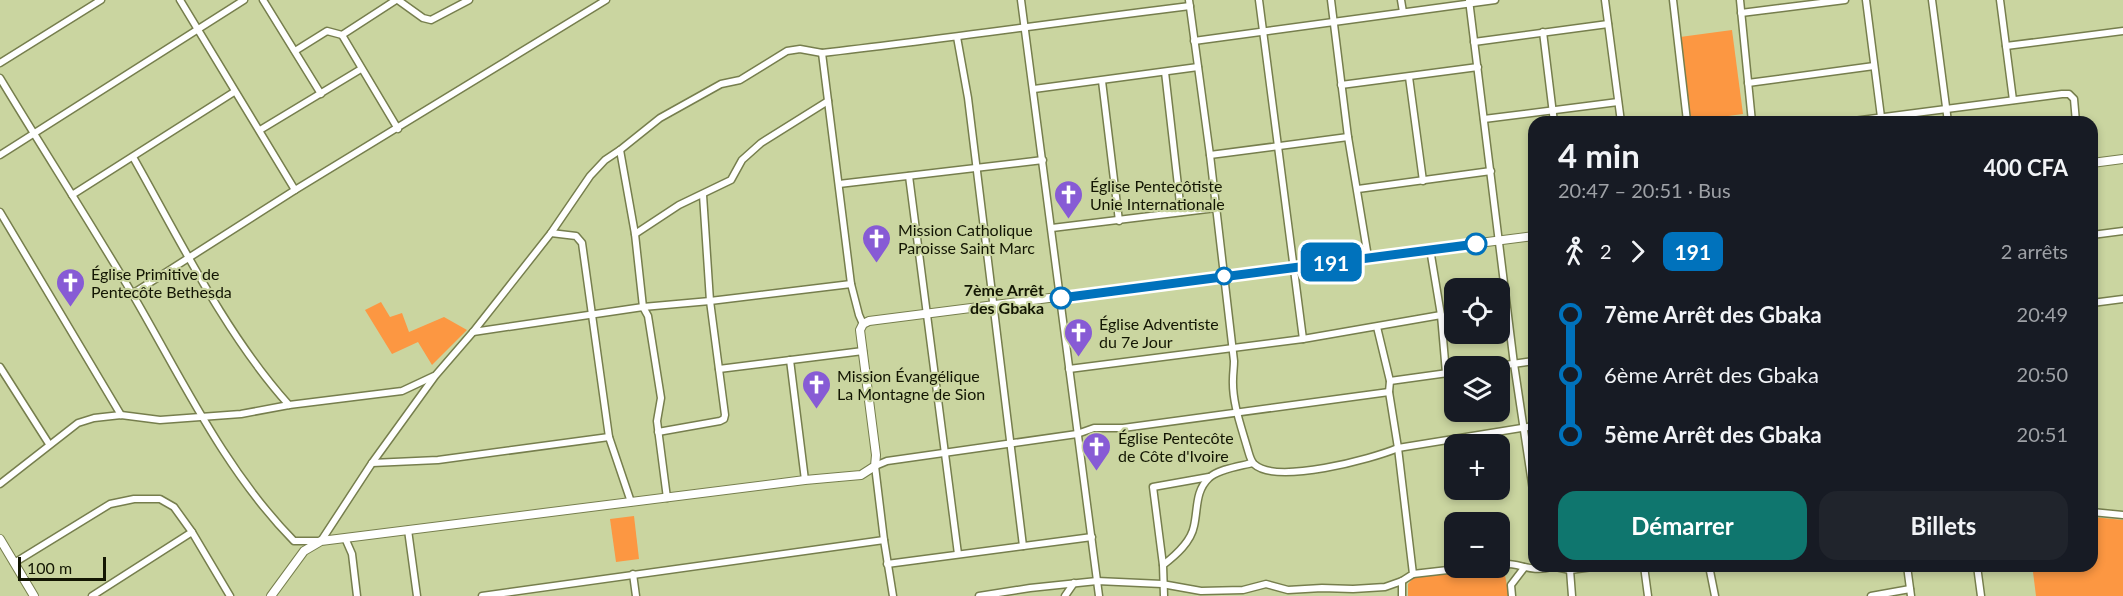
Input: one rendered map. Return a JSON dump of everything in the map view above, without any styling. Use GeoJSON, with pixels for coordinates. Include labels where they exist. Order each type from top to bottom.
{"type":"FeatureCollection","features":[{"type":"Feature","properties":{"kind":"street"},"geometry":{"type":"LineString","coordinates":[[0,63],[101,0]]}},
{"type":"Feature","properties":{"kind":"street"},"geometry":{"type":"LineString","coordinates":[[180,0],[295,190]]}},
{"type":"Feature","properties":{"kind":"street"},"geometry":{"type":"LineString","coordinates":[[0,155],[244,0]]}},
{"type":"Feature","properties":{"kind":"street"},"geometry":{"type":"LineString","coordinates":[[263,0],[321,94]]}},
{"type":"Feature","properties":{"kind":"street"},"geometry":{"type":"LineString","coordinates":[[342,35],[397,0],[427,20],[437,18],[469,0]]}},
{"type":"Feature","properties":{"kind":"street"},"geometry":{"type":"LineString","coordinates":[[132,294],[295,190],[606,0]]}},
{"type":"Feature","properties":{"kind":"street"},"geometry":{"type":"LineString","coordinates":[[1021,0],[1100,596]]}},
{"type":"Feature","properties":{"kind":"street"},"geometry":{"type":"LineString","coordinates":[[1258,0],[1303,339]]}},
{"type":"Feature","properties":{"kind":"street"},"geometry":{"type":"LineString","coordinates":[[1331,0],[1348,137],[1368,257]]}},
{"type":"Feature","properties":{"kind":"street"},"geometry":{"type":"LineString","coordinates":[[1401,0],[1403,12]]}},
{"type":"Feature","properties":{"kind":"street"},"geometry":{"type":"LineString","coordinates":[[1194,41],[1495,0]]}},
{"type":"Feature","properties":{"kind":"street"},"geometry":{"type":"LineString","coordinates":[[1605,0],[1620,116]]}},
{"type":"Feature","properties":{"kind":"street"},"geometry":{"type":"LineString","coordinates":[[1673,0],[1686,116]]}},
{"type":"Feature","properties":{"kind":"street"},"geometry":{"type":"LineString","coordinates":[[1740,0],[1751,116]]}},
{"type":"Feature","properties":{"kind":"street"},"geometry":{"type":"LineString","coordinates":[[1741,13],[1845,0]]}},
{"type":"Feature","properties":{"kind":"street"},"geometry":{"type":"LineString","coordinates":[[1866,0],[1881,116]]}},
{"type":"Feature","properties":{"kind":"street"},"geometry":{"type":"LineString","coordinates":[[1932,0],[1948,116]]}},
{"type":"Feature","properties":{"kind":"street"},"geometry":{"type":"LineString","coordinates":[[2000,0],[2013,100]]}},
{"type":"Feature","properties":{"kind":"street"},"geometry":{"type":"LineString","coordinates":[[1469,2],[1522,427],[1528,443]]}},
{"type":"Feature","properties":{"kind":"street"},"geometry":{"type":"LineString","coordinates":[[271,596],[304,551],[321,541],[372,464],[435,376],[551,233],[590,176],[604,160],[660,118],[680,106],[721,84],[740,80],[787,51],[800,49],[822,53],[957,37],[1189,3],[1233,348],[1235,371],[1233,378],[1237,413],[1252,463],[1264,470],[1290,472],[1356,462],[1398,448],[1528,426]]}},
{"type":"Feature","properties":{"kind":"street"},"geometry":{"type":"LineString","coordinates":[[1474,42],[1608,24]]}},
{"type":"Feature","properties":{"kind":"street"},"geometry":{"type":"LineString","coordinates":[[295,51],[327,31],[342,35],[398,129]]}},
{"type":"Feature","properties":{"kind":"street"},"geometry":{"type":"LineString","coordinates":[[2006,46],[2123,31]]}},
{"type":"Feature","properties":{"kind":"street"},"geometry":{"type":"LineString","coordinates":[[1543,32],[1553,116]]}},
{"type":"Feature","properties":{"kind":"street"},"geometry":{"type":"LineString","coordinates":[[957,37],[968,99],[1023,546]]}},
{"type":"Feature","properties":{"kind":"street"},"geometry":{"type":"LineString","coordinates":[[822,53],[851,284],[862,324],[860,330],[876,455],[875,466],[893,596]]}},
{"type":"Feature","properties":{"kind":"street"},"geometry":{"type":"LineString","coordinates":[[1748,82],[1874,66]]}},
{"type":"Feature","properties":{"kind":"street"},"geometry":{"type":"LineString","coordinates":[[1034,89],[1198,67]]}},
{"type":"Feature","properties":{"kind":"street"},"geometry":{"type":"LineString","coordinates":[[1341,85],[1478,68]]}},
{"type":"Feature","properties":{"kind":"street"},"geometry":{"type":"LineString","coordinates":[[260,130],[361,69]]}},
{"type":"Feature","properties":{"kind":"street"},"geometry":{"type":"LineString","coordinates":[[1165,72],[1181,212]]}},
{"type":"Feature","properties":{"kind":"street"},"geometry":{"type":"LineString","coordinates":[[1409,77],[1423,181]]}},
{"type":"Feature","properties":{"kind":"street"},"geometry":{"type":"LineString","coordinates":[[0,78],[132,294],[202,418],[244,479],[294,541],[321,541],[805,480],[861,475],[887,460],[1077,434],[1094,428],[1123,428],[1389,392]]}},
{"type":"Feature","properties":{"kind":"street"},"geometry":{"type":"LineString","coordinates":[[1102,81],[1119,221]]}},
{"type":"Feature","properties":{"kind":"street"},"geometry":{"type":"LineString","coordinates":[[72,195],[234,92]]}},
{"type":"Feature","properties":{"kind":"street"},"geometry":{"type":"LineString","coordinates":[[1889,116],[2062,94],[2069,94],[2074,99],[2075,116]]}},
{"type":"Feature","properties":{"kind":"street"},"geometry":{"type":"LineString","coordinates":[[635,234],[679,205],[731,180],[742,160],[761,143],[828,101]]}},
{"type":"Feature","properties":{"kind":"street"},"geometry":{"type":"LineString","coordinates":[[1484,119],[1618,102]]}},
{"type":"Feature","properties":{"kind":"street"},"geometry":{"type":"LineString","coordinates":[[1210,155],[1348,137]]}},
{"type":"Feature","properties":{"kind":"street"},"geometry":{"type":"LineString","coordinates":[[620,150],[635,234],[643,307],[648,316],[661,398],[657,421],[667,498]]}},
{"type":"Feature","properties":{"kind":"street"},"geometry":{"type":"LineString","coordinates":[[133,158],[235,334],[266,380],[289,405]]}},
{"type":"Feature","properties":{"kind":"street"},"geometry":{"type":"LineString","coordinates":[[2098,162],[2123,159]]}},
{"type":"Feature","properties":{"kind":"street"},"geometry":{"type":"LineString","coordinates":[[838,184],[1043,160]]}},
{"type":"Feature","properties":{"kind":"street"},"geometry":{"type":"LineString","coordinates":[[1358,189],[1491,171]]}},
{"type":"Feature","properties":{"kind":"street"},"geometry":{"type":"LineString","coordinates":[[909,176],[958,554]]}},
{"type":"Feature","properties":{"kind":"street"},"geometry":{"type":"LineString","coordinates":[[658,432],[720,422],[724,419],[710,302],[703,195]]}},
{"type":"Feature","properties":{"kind":"street"},"geometry":{"type":"LineString","coordinates":[[1052,228],[1216,208]]}},
{"type":"Feature","properties":{"kind":"street"},"geometry":{"type":"LineString","coordinates":[[0,213],[121,415]]}},
{"type":"Feature","properties":{"kind":"street"},"geometry":{"type":"LineString","coordinates":[[2098,234],[2123,231]]}},
{"type":"Feature","properties":{"kind":"street"},"geometry":{"type":"LineString","coordinates":[[551,233],[576,236],[580,239],[584,251],[609,437],[631,502]]}},
{"type":"Feature","properties":{"kind":"street"},"geometry":{"type":"LineString","coordinates":[[862,324],[1528,237]]}},
{"type":"Feature","properties":{"kind":"street"},"geometry":{"type":"LineString","coordinates":[[1430,249],[1441,315],[1445,356]]}},
{"type":"Feature","properties":{"kind":"street"},"geometry":{"type":"LineString","coordinates":[[473,332],[643,307],[710,302],[851,284]]}},
{"type":"Feature","properties":{"kind":"street"},"geometry":{"type":"LineString","coordinates":[[2098,302],[2123,299]]}},
{"type":"Feature","properties":{"kind":"street"},"geometry":{"type":"LineString","coordinates":[[1069,369],[1303,339],[1441,315]]}},
{"type":"Feature","properties":{"kind":"street"},"geometry":{"type":"LineString","coordinates":[[1377,327],[1390,381],[1389,392],[1413,574]]}},
{"type":"Feature","properties":{"kind":"street"},"geometry":{"type":"LineString","coordinates":[[719,369],[863,351]]}},
{"type":"Feature","properties":{"kind":"street"},"geometry":{"type":"LineString","coordinates":[[790,360],[805,480]]}},
{"type":"Feature","properties":{"kind":"street"},"geometry":{"type":"LineString","coordinates":[[1510,364],[1528,362]]}},
{"type":"Feature","properties":{"kind":"street"},"geometry":{"type":"LineString","coordinates":[[0,366],[49,444]]}},
{"type":"Feature","properties":{"kind":"street"},"geometry":{"type":"LineString","coordinates":[[1390,381],[1444,373]]}},
{"type":"Feature","properties":{"kind":"street"},"geometry":{"type":"LineString","coordinates":[[0,484],[49,444],[85,420],[106,415],[160,420],[241,414],[289,405],[402,391],[435,376]]}},
{"type":"Feature","properties":{"kind":"street"},"geometry":{"type":"LineString","coordinates":[[372,464],[438,460],[609,437]]}},
{"type":"Feature","properties":{"kind":"street"},"geometry":{"type":"LineString","coordinates":[[1164,596],[1163,565],[1153,487],[1209,477],[1252,463]]}},
{"type":"Feature","properties":{"kind":"street"},"geometry":{"type":"LineString","coordinates":[[1163,565],[1176,555],[1191,534],[1198,496],[1209,477]]}},
{"type":"Feature","properties":{"kind":"street"},"geometry":{"type":"LineString","coordinates":[[14,563],[110,504],[159,499],[174,507],[192,532],[230,596]]}},
{"type":"Feature","properties":{"kind":"street"},"geometry":{"type":"LineString","coordinates":[[2098,513],[2123,515]]}},
{"type":"Feature","properties":{"kind":"street"},"geometry":{"type":"LineString","coordinates":[[408,530],[417,596]]}},
{"type":"Feature","properties":{"kind":"street"},"geometry":{"type":"LineString","coordinates":[[93,596],[192,532]]}},
{"type":"Feature","properties":{"kind":"street"},"geometry":{"type":"LineString","coordinates":[[887,564],[1092,537]]}},
{"type":"Feature","properties":{"kind":"street"},"geometry":{"type":"LineString","coordinates":[[345,538],[352,554],[357,596]]}},
{"type":"Feature","properties":{"kind":"street"},"geometry":{"type":"LineString","coordinates":[[0,540],[34,596]]}},
{"type":"Feature","properties":{"kind":"street"},"geometry":{"type":"LineString","coordinates":[[482,596],[884,540]]}},
{"type":"Feature","properties":{"kind":"street"},"geometry":{"type":"LineString","coordinates":[[1510,564],[1528,569]]}},
{"type":"Feature","properties":{"kind":"street"},"geometry":{"type":"LineString","coordinates":[[1512,596],[1511,585],[1524,568]]}},
{"type":"Feature","properties":{"kind":"street"},"geometry":{"type":"LineString","coordinates":[[979,596],[1097,581],[1162,584],[1200,591],[1243,590],[1266,584],[1288,590],[1322,588],[1344,593],[1385,587],[1413,574],[1444,570]]}},
{"type":"Feature","properties":{"kind":"street"},"geometry":{"type":"LineString","coordinates":[[1570,572],[1572,596]]}},
{"type":"Feature","properties":{"kind":"street"},"geometry":{"type":"LineString","coordinates":[[1645,572],[1648,596]]}},
{"type":"Feature","properties":{"kind":"street"},"geometry":{"type":"LineString","coordinates":[[1711,572],[1715,596]]}},
{"type":"Feature","properties":{"kind":"street"},"geometry":{"type":"LineString","coordinates":[[1871,596],[1911,593],[1908,572]]}},
{"type":"Feature","properties":{"kind":"street"},"geometry":{"type":"LineString","coordinates":[[1978,572],[1981,596]]}},
{"type":"Feature","properties":{"kind":"street"},"geometry":{"type":"LineString","coordinates":[[633,574],[636,596]]}},
{"type":"Feature","properties":{"kind":"street"},"geometry":{"type":"LineString","coordinates":[[1402,581],[1402,596]]}},
{"type":"Feature","properties":{"kind":"street"},"geometry":{"type":"LineString","coordinates":[[1065,596],[1074,583]]}},
{"type":"Feature","properties":{"kind":"shaded area"},"geometry":{"type":"Polygon","coordinates":[[[1732,30],[1743,114],[1690,116],[1680,37],[1732,30]]]}},
{"type":"Feature","properties":{"kind":"shaded area"},"geometry":{"type":"Polygon","coordinates":[[[381,302],[390,317],[402,313],[409,332],[444,317],[467,330],[432,365],[418,342],[392,354],[365,310],[381,302]]]}},
{"type":"Feature","properties":{"kind":"shaded area"},"geometry":{"type":"Polygon","coordinates":[[[634,516],[639,559],[616,562],[610,519],[634,516]]]}},
{"type":"Feature","properties":{"kind":"shaded area"},"geometry":{"type":"Polygon","coordinates":[[[2098,518],[2123,520],[2123,596],[2036,596],[2033,572],[2098,572],[2098,518]]]}},
{"type":"Feature","properties":{"kind":"shaded area"},"geometry":{"type":"Polygon","coordinates":[[[1444,573],[1444,578],[1506,578],[1509,596],[1408,596],[1408,584],[1415,576],[1444,573]]]}},
{"type":"Feature","properties":{"kind":"bus line","name":"191"},"geometry":{"type":"LineString","coordinates":[[1061,298],[1476,244]]}},
{"type":"Feature","properties":{"kind":"place","name":"Église Pentecôtiste Unie Internationale"},"geometry":{"type":"Point","coordinates":[1069,220]}},
{"type":"Feature","properties":{"kind":"place","name":"Mission Catholique Paroisse Saint Marc"},"geometry":{"type":"Point","coordinates":[877,264]}},
{"type":"Feature","properties":{"kind":"place","name":"7ème Arrêt des Gbaka"},"geometry":{"type":"Point","coordinates":[1061,298]}},
{"type":"Feature","properties":{"kind":"place","name":"Église Primitive de Pentecôte Bethesda"},"geometry":{"type":"Point","coordinates":[70,308]}},
{"type":"Feature","properties":{"kind":"place","name":"Église Adventiste du 7e Jour"},"geometry":{"type":"Point","coordinates":[1078,358]}},
{"type":"Feature","properties":{"kind":"place","name":"Mission Évangélique La Montagne de Sion"},"geometry":{"type":"Point","coordinates":[816,410]}},
{"type":"Feature","properties":{"kind":"place","name":"Église Pentecôte de Côte d'Ivoire"},"geometry":{"type":"Point","coordinates":[1097,472]}}]}
